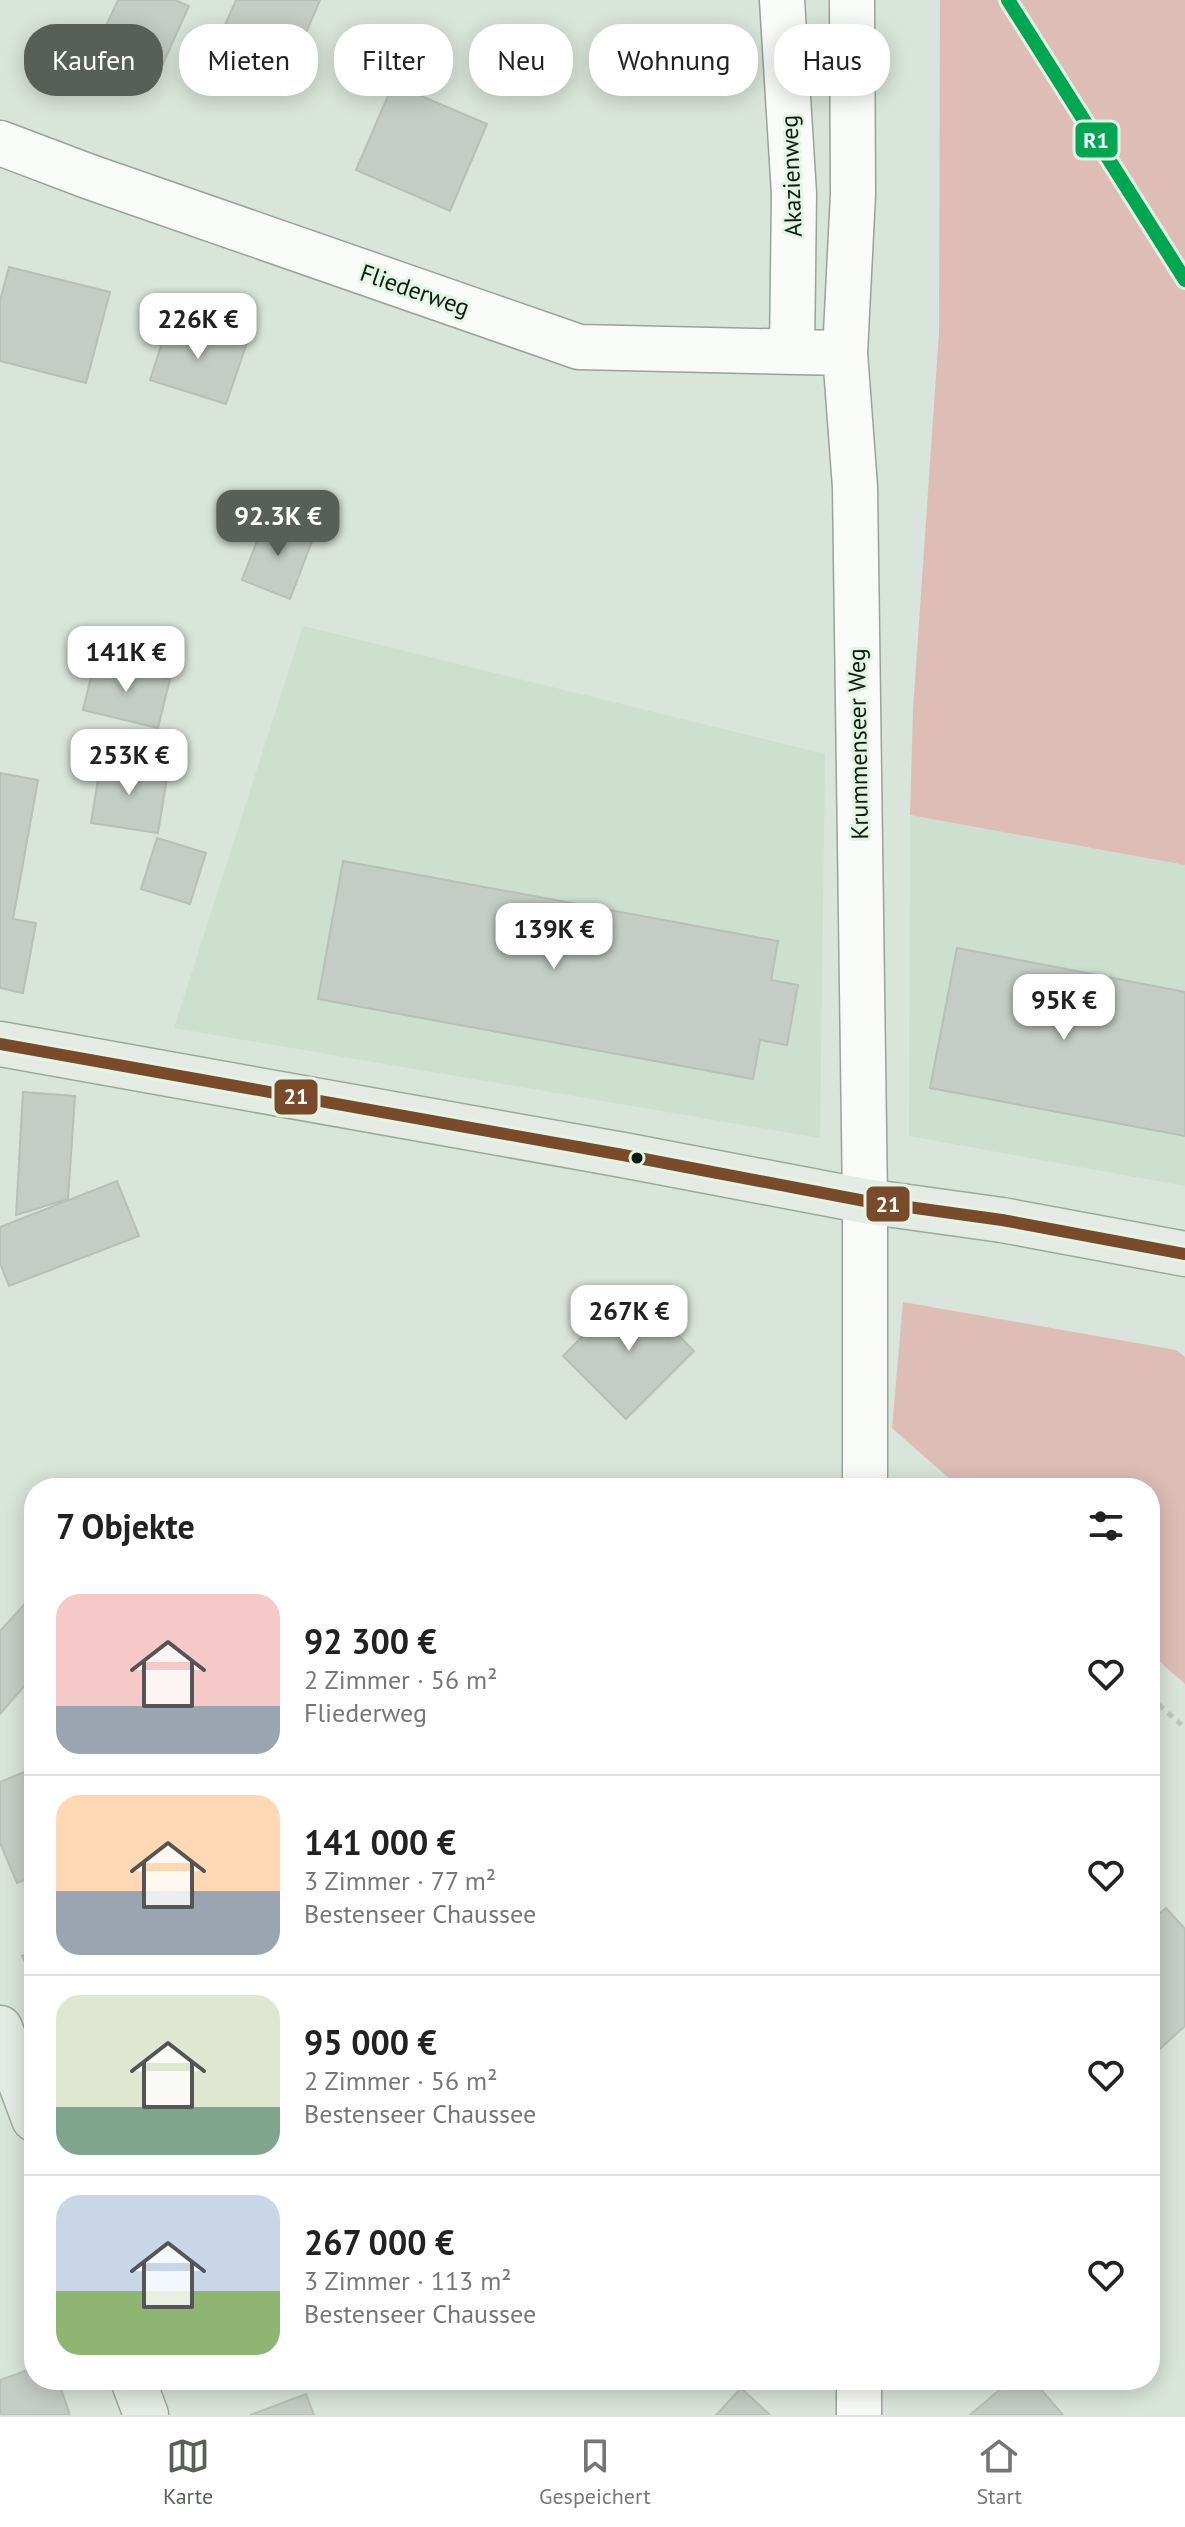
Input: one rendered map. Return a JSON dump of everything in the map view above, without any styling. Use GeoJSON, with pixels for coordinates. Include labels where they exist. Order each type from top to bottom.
{"type":"FeatureCollection","features":[{"type":"Feature","properties":{"kind":"main road"},"geometry":{"type":"LineString","coordinates":[[0,1044],[560,1143],[865,1201],[1002,1220],[1185,1254]]}},
{"type":"Feature","properties":{"kind":"main road"},"geometry":{"type":"LineString","coordinates":[[0,2028],[24,2092]]}},
{"type":"Feature","properties":{"kind":"main road"},"geometry":{"type":"LineString","coordinates":[[137,2390],[146,2415]]}},
{"type":"Feature","properties":{"kind":"street","name":"Akazienweg"},"geometry":{"type":"LineString","coordinates":[[782,0],[794,194],[792,352]]}},
{"type":"Feature","properties":{"kind":"street","name":"Krummenseer Weg"},"geometry":{"type":"LineString","coordinates":[[852,0],[853,194],[845,353],[855,487],[865,1201],[865,1478]]}},
{"type":"Feature","properties":{"kind":"street","name":"Fliederweg"},"geometry":{"type":"LineString","coordinates":[[0,143],[579,347],[845,353]]}},
{"type":"Feature","properties":{"kind":"street"},"geometry":{"type":"LineString","coordinates":[[859,2390],[859,2415]]}},
{"type":"Feature","properties":{"kind":"path"},"geometry":{"type":"LineString","coordinates":[[1160,1706],[1185,1728]]}},
{"type":"Feature","properties":{"kind":"shaded area"},"geometry":{"type":"Polygon","coordinates":[[[940,0],[1185,0],[1185,865],[910,815],[913,710],[939,332],[940,0]]]}},
{"type":"Feature","properties":{"kind":"shaded area"},"geometry":{"type":"Polygon","coordinates":[[[303,626],[825,754],[820,1138],[174,1028],[303,626]]]}},
{"type":"Feature","properties":{"kind":"shaded area"},"geometry":{"type":"Polygon","coordinates":[[[910,815],[1185,865],[1185,1186],[909,1136],[910,815]]]}},
{"type":"Feature","properties":{"kind":"shaded area"},"geometry":{"type":"Polygon","coordinates":[[[903,1302],[1176,1350],[1185,1357],[1185,1684],[1160,1662],[1160,1478],[949,1478],[892,1428],[903,1302]]]}},
{"type":"Feature","properties":{"kind":"building"},"geometry":{"type":"Polygon","coordinates":[[[118,0],[175,0],[189,6],[163,64],[163,24],[107,24],[118,0]]]}},
{"type":"Feature","properties":{"kind":"building"},"geometry":{"type":"Polygon","coordinates":[[[236,0],[320,0],[310,24],[225,24],[236,0]]]}},
{"type":"Feature","properties":{"kind":"building"},"geometry":{"type":"Polygon","coordinates":[[[388,96],[421,96],[487,124],[450,211],[356,170],[388,96]]]}},
{"type":"Feature","properties":{"kind":"building"},"geometry":{"type":"Polygon","coordinates":[[[9,267],[110,292],[86,383],[0,361],[0,301],[9,267]]]}},
{"type":"Feature","properties":{"kind":"building"},"geometry":{"type":"Polygon","coordinates":[[[170,318],[247,343],[226,404],[150,380],[170,318]]]}},
{"type":"Feature","properties":{"kind":"building"},"geometry":{"type":"Polygon","coordinates":[[[266,518],[314,536],[290,599],[242,580],[266,518]]]}},
{"type":"Feature","properties":{"kind":"building"},"geometry":{"type":"Polygon","coordinates":[[[95,660],[170,679],[158,728],[83,710],[95,660]]]}},
{"type":"Feature","properties":{"kind":"building"},"geometry":{"type":"Polygon","coordinates":[[[101,761],[168,772],[158,833],[91,823],[101,761]]]}},
{"type":"Feature","properties":{"kind":"building"},"geometry":{"type":"Polygon","coordinates":[[[0,773],[38,780],[13,919],[36,923],[23,993],[0,988],[0,773]]]}},
{"type":"Feature","properties":{"kind":"building"},"geometry":{"type":"Polygon","coordinates":[[[157,838],[206,853],[190,904],[141,889],[157,838]]]}},
{"type":"Feature","properties":{"kind":"building"},"geometry":{"type":"Polygon","coordinates":[[[343,861],[778,941],[771,980],[798,985],[787,1045],[760,1040],[753,1079],[318,999],[343,861]]]}},
{"type":"Feature","properties":{"kind":"building"},"geometry":{"type":"Polygon","coordinates":[[[957,948],[1185,992],[1185,1136],[930,1088],[957,948]]]}},
{"type":"Feature","properties":{"kind":"building"},"geometry":{"type":"Polygon","coordinates":[[[23,1092],[75,1096],[68,1199],[16,1215],[23,1092]]]}},
{"type":"Feature","properties":{"kind":"building"},"geometry":{"type":"Polygon","coordinates":[[[117,1181],[139,1236],[9,1286],[0,1263],[0,1227],[117,1181]]]}},
{"type":"Feature","properties":{"kind":"building"},"geometry":{"type":"Polygon","coordinates":[[[631,1287],[694,1351],[626,1419],[563,1356],[631,1287]]]}},
{"type":"Feature","properties":{"kind":"building"},"geometry":{"type":"Polygon","coordinates":[[[24,1605],[24,1686],[0,1714],[0,1631],[24,1605]]]}},
{"type":"Feature","properties":{"kind":"building"},"geometry":{"type":"Polygon","coordinates":[[[24,1772],[24,1880],[17,1883],[0,1843],[0,1782],[24,1772]]]}},
{"type":"Feature","properties":{"kind":"building"},"geometry":{"type":"Polygon","coordinates":[[[1166,1908],[1185,1929],[1185,2026],[1160,2049],[1160,1913],[1166,1908]]]}},
{"type":"Feature","properties":{"kind":"building"},"geometry":{"type":"Polygon","coordinates":[[[24,2372],[24,2390],[61,2390],[70,2415],[0,2415],[0,2380],[24,2372]]]}},
{"type":"Feature","properties":{"kind":"building"},"geometry":{"type":"Polygon","coordinates":[[[739,2390],[743,2390],[770,2415],[716,2415],[739,2390]]]}},
{"type":"Feature","properties":{"kind":"building"},"geometry":{"type":"Polygon","coordinates":[[[999,2390],[1042,2390],[1063,2415],[970,2415],[999,2390]]]}},
{"type":"Feature","properties":{"kind":"building"},"geometry":{"type":"Polygon","coordinates":[[[306,2394],[314,2415],[250,2415],[306,2394]]]}},
{"type":"Feature","properties":{"kind":"transit line","name":"R1"},"geometry":{"type":"LineString","coordinates":[[1008,0],[1185,280]]}},
{"type":"Feature","properties":{"kind":"transit line","name":"21"},"geometry":{"type":"LineString","coordinates":[[0,1044],[865,1201],[1002,1220],[1185,1254]]}}]}
